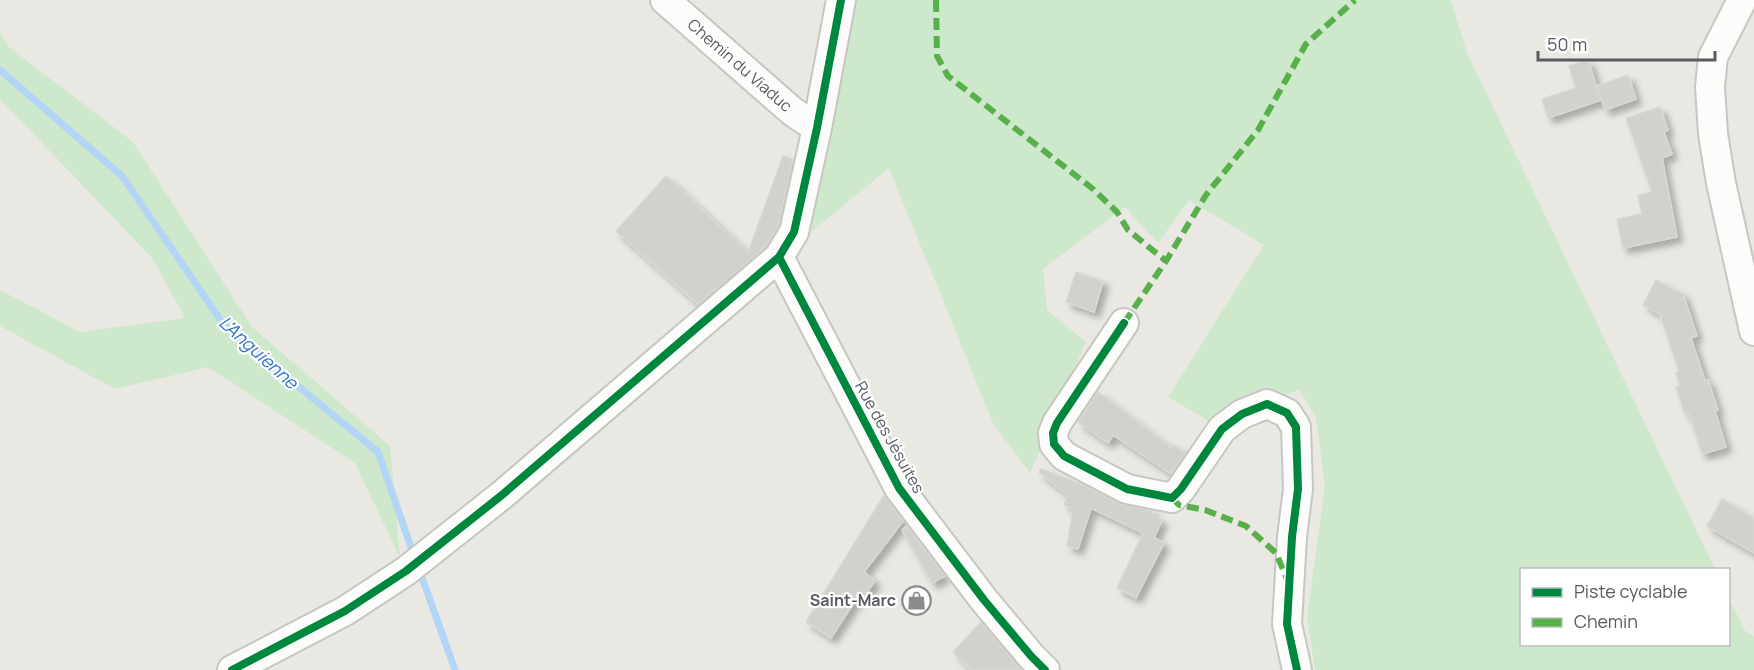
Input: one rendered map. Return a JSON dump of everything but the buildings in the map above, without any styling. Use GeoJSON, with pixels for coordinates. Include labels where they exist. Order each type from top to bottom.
{"type":"FeatureCollection","features":[{"type":"Feature","properties":{"kind":"street","name":"Chemin du Viaduc"},"geometry":{"type":"LineString","coordinates":[[664,0],[792,112],[817,128]]}},
{"type":"Feature","properties":{"kind":"street"},"geometry":{"type":"LineString","coordinates":[[232,670],[345,611],[415,564],[502,495],[779,257],[794,232],[817,128],[841,0]]}},
{"type":"Feature","properties":{"kind":"street"},"geometry":{"type":"LineString","coordinates":[[1742,0],[1713,57],[1710,87],[1713,134],[1721,183],[1754,331]]}},
{"type":"Feature","properties":{"kind":"street","name":"Rue des Jésuites"},"geometry":{"type":"LineString","coordinates":[[779,257],[899,488],[984,600],[1045,670]]}},
{"type":"Feature","properties":{"kind":"street"},"geometry":{"type":"LineString","coordinates":[[1124,323],[1057,423],[1053,433],[1054,444],[1064,456],[1127,489],[1172,498],[1181,489],[1222,429],[1242,414],[1267,404],[1287,413],[1296,427],[1298,489],[1292,537],[1287,624],[1297,670]]}},
{"type":"Feature","properties":{"kind":"green space"},"geometry":{"type":"Polygon","coordinates":[[[851,0],[1451,0],[1467,53],[1715,568],[1520,568],[1520,646],[1730,646],[1730,600],[1745,631],[1754,636],[1754,670],[1315,670],[1307,617],[1325,487],[1316,417],[1299,390],[1211,422],[1168,397],[1264,245],[1189,200],[1158,243],[1125,207],[1043,269],[1047,310],[1086,342],[1030,473],[993,423],[889,168],[811,232],[851,0]]]}},
{"type":"Feature","properties":{"kind":"green space"},"geometry":{"type":"Polygon","coordinates":[[[0,32],[9,47],[133,142],[252,327],[390,446],[400,558],[355,463],[208,367],[115,389],[0,326],[0,290],[80,332],[185,318],[152,258],[0,99],[0,32]]]}},
{"type":"Feature","properties":{"kind":"waterway","name":"L'Anguienne"},"geometry":{"type":"LineString","coordinates":[[0,70],[122,176],[224,325],[378,452],[414,556]]}},
{"type":"Feature","properties":{"kind":"waterway","name":"L'Anguienne"},"geometry":{"type":"LineString","coordinates":[[419,569],[455,670]]}},
{"type":"Feature","properties":{"kind":"marked path"},"geometry":{"type":"LineString","coordinates":[[936,0],[937,56],[948,76],[1093,189],[1117,212],[1128,230],[1166,261]]}},
{"type":"Feature","properties":{"kind":"marked path"},"geometry":{"type":"LineString","coordinates":[[1124,323],[1166,261],[1206,195],[1258,130],[1306,44],[1355,0]]}},
{"type":"Feature","properties":{"kind":"marked path"},"geometry":{"type":"LineString","coordinates":[[1172,498],[1179,505],[1205,510],[1246,526],[1276,553],[1287,579]]}},
{"type":"Feature","properties":{"kind":"cycle path"},"geometry":{"type":"LineString","coordinates":[[232,670],[345,611],[406,571],[502,495],[779,257],[794,232],[817,128],[841,0]]}},
{"type":"Feature","properties":{"kind":"cycle path"},"geometry":{"type":"LineString","coordinates":[[779,257],[899,488],[984,600],[1045,670]]}},
{"type":"Feature","properties":{"kind":"cycle path"},"geometry":{"type":"LineString","coordinates":[[1124,323],[1057,423],[1053,433],[1054,444],[1064,456],[1127,489],[1172,498],[1181,489],[1222,429],[1242,414],[1267,404],[1287,413],[1296,427],[1298,489],[1292,537],[1287,624],[1297,670]]}},
{"type":"Feature","properties":{"kind":"place","name":"Saint-Marc"},"geometry":{"type":"Point","coordinates":[917,600]}}]}
